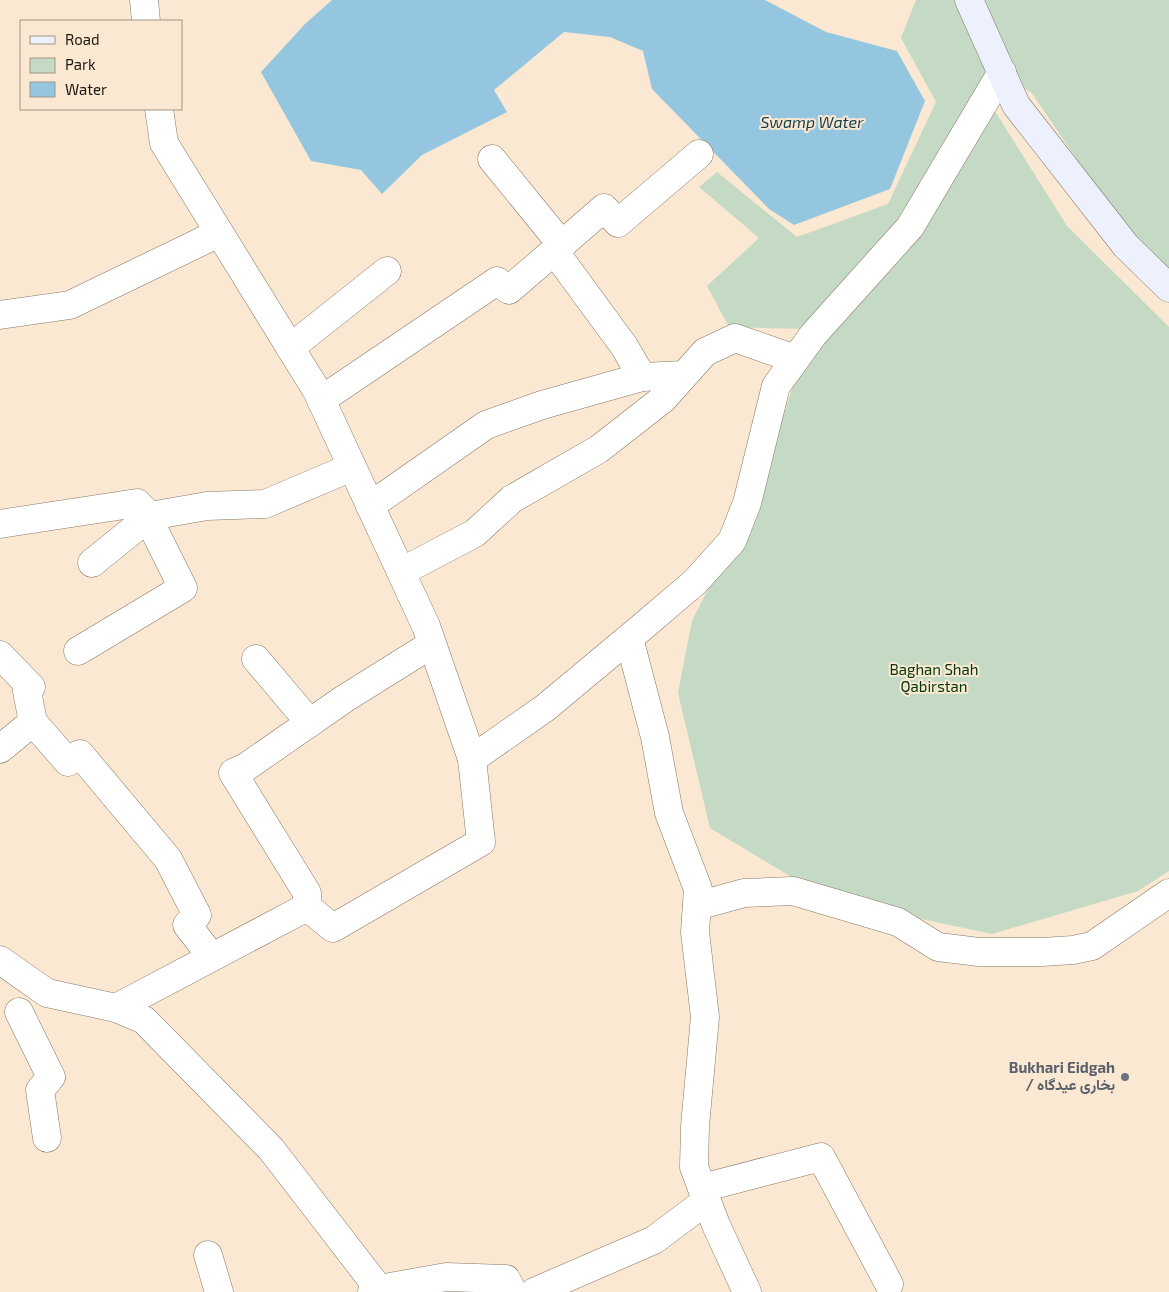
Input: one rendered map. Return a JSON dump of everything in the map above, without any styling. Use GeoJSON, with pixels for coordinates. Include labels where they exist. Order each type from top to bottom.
{"type":"FeatureCollection","features":[{"type":"Feature","properties":{"kind":"main road"},"geometry":{"type":"LineString","coordinates":[[969,0],[1016,105],[1126,246],[1169,288]]}},
{"type":"Feature","properties":{"kind":"street"},"geometry":{"type":"LineString","coordinates":[[144,0],[146,20]]}},
{"type":"Feature","properties":{"kind":"street"},"geometry":{"type":"LineString","coordinates":[[472,759],[545,708],[629,638],[694,582],[732,541],[747,503],[776,386],[813,335],[910,227],[1002,72]]}},
{"type":"Feature","properties":{"kind":"street"},"geometry":{"type":"LineString","coordinates":[[159,110],[164,143],[321,400],[401,572],[432,644],[472,759],[481,842],[333,928],[308,906],[307,893],[232,773],[246,767],[432,644]]}},
{"type":"Feature","properties":{"kind":"street"},"geometry":{"type":"LineString","coordinates":[[321,400],[497,281],[509,290],[604,208],[618,223],[699,154]]}},
{"type":"Feature","properties":{"kind":"street"},"geometry":{"type":"LineString","coordinates":[[492,159],[559,248],[624,346],[642,378]]}},
{"type":"Feature","properties":{"kind":"street"},"geometry":{"type":"LineString","coordinates":[[0,315],[70,305],[219,233]]}},
{"type":"Feature","properties":{"kind":"street"},"geometry":{"type":"LineString","coordinates":[[290,348],[387,272]]}},
{"type":"Feature","properties":{"kind":"street"},"geometry":{"type":"LineString","coordinates":[[401,572],[475,533],[512,500],[599,449],[662,399],[705,352],[734,338],[795,359]]}},
{"type":"Feature","properties":{"kind":"street"},"geometry":{"type":"LineString","coordinates":[[370,506],[486,425],[542,406],[642,378],[684,375]]}},
{"type":"Feature","properties":{"kind":"street"},"geometry":{"type":"LineString","coordinates":[[92,563],[150,516],[206,506],[265,504],[352,467]]}},
{"type":"Feature","properties":{"kind":"street"},"geometry":{"type":"LineString","coordinates":[[0,524],[137,503],[150,516],[155,532],[183,588],[78,651]]}},
{"type":"Feature","properties":{"kind":"street"},"geometry":{"type":"LineString","coordinates":[[629,638],[655,737],[668,813],[698,889],[695,932],[705,1017],[695,1126],[694,1167],[747,1292]]}},
{"type":"Feature","properties":{"kind":"street"},"geometry":{"type":"LineString","coordinates":[[0,655],[30,687],[27,691],[33,722],[68,762],[80,754],[168,859],[197,915],[187,925],[212,957]]}},
{"type":"Feature","properties":{"kind":"street"},"geometry":{"type":"LineString","coordinates":[[256,659],[310,723]]}},
{"type":"Feature","properties":{"kind":"street"},"geometry":{"type":"LineString","coordinates":[[0,749],[33,722]]}},
{"type":"Feature","properties":{"kind":"street"},"geometry":{"type":"LineString","coordinates":[[697,906],[744,893],[793,890],[898,922],[938,948],[979,952],[1042,952],[1073,950],[1092,946],[1169,893]]}},
{"type":"Feature","properties":{"kind":"street"},"geometry":{"type":"LineString","coordinates":[[116,1008],[308,906]]}},
{"type":"Feature","properties":{"kind":"street"},"geometry":{"type":"LineString","coordinates":[[0,960],[47,993],[116,1008],[144,1020],[271,1149],[376,1290],[446,1277],[506,1279],[513,1292]]}},
{"type":"Feature","properties":{"kind":"street"},"geometry":{"type":"LineString","coordinates":[[47,993],[10,1018],[51,1077],[40,1090],[47,1138]]}},
{"type":"Feature","properties":{"kind":"street"},"geometry":{"type":"LineString","coordinates":[[534,1292],[654,1240],[704,1194],[821,1156],[889,1284]]}},
{"type":"Feature","properties":{"kind":"street"},"geometry":{"type":"LineString","coordinates":[[208,1255],[219,1292]]}},
{"type":"Feature","properties":{"kind":"green space"},"geometry":{"type":"Polygon","coordinates":[[[916,0],[1169,0],[1169,275],[1106,202],[1031,92],[989,72],[909,211],[856,267],[804,329],[729,327],[707,286],[759,238],[699,187],[717,172],[797,237],[888,204],[936,102],[901,38],[916,0]]]}},
{"type":"Feature","properties":{"kind":"green space","name":"Baghan Shah Qabirstan"},"geometry":{"type":"Polygon","coordinates":[[[993,108],[1067,226],[1169,327],[1169,871],[1138,891],[992,934],[828,899],[710,828],[678,693],[692,621],[718,569],[742,543],[797,374],[993,108]]]}},
{"type":"Feature","properties":{"kind":"water","name":"Swamp Water"},"geometry":{"type":"Polygon","coordinates":[[[332,0],[765,0],[826,32],[897,51],[925,101],[890,189],[794,225],[769,209],[652,89],[643,51],[610,37],[564,32],[494,90],[507,112],[422,155],[382,194],[361,170],[311,161],[261,72],[305,24],[332,0]]]}},
{"type":"Feature","properties":{"kind":"place","name":"Bukhari Eidgah / بخاری عیدگاہ"},"geometry":{"type":"Point","coordinates":[1125,1077]}}]}
